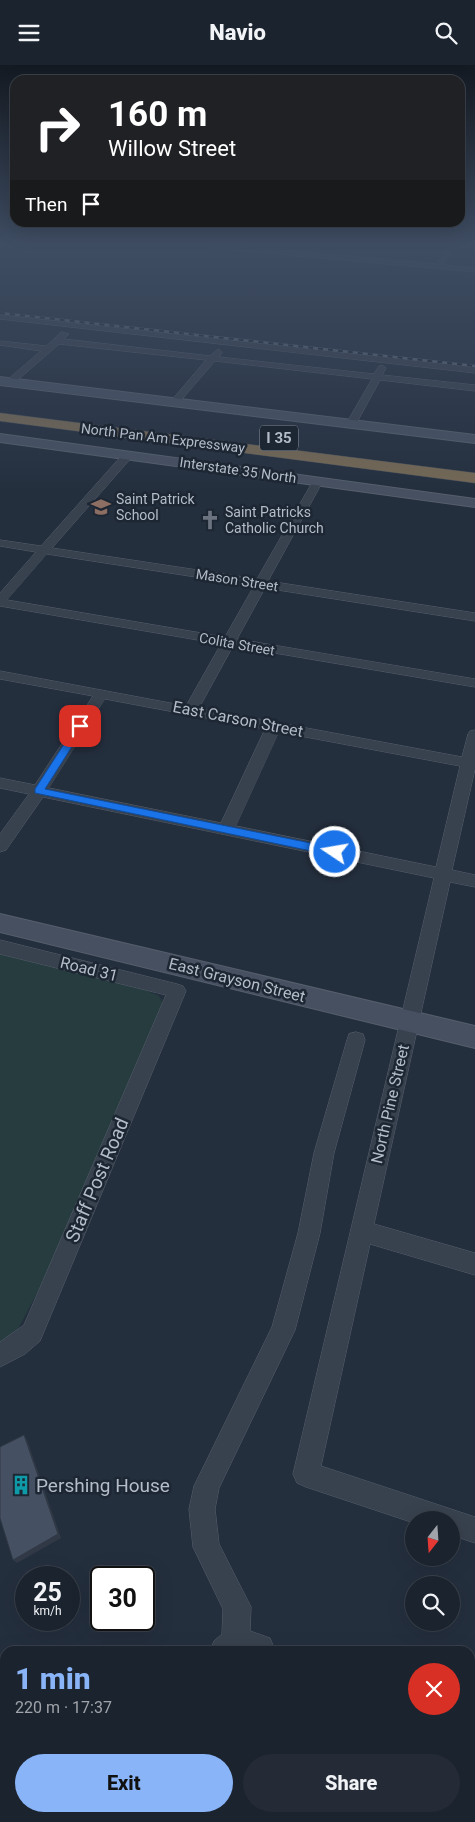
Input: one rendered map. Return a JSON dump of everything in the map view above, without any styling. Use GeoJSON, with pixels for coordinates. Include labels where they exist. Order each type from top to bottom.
{"type":"FeatureCollection","features":[{"type":"Feature","properties":{"kind":"highway","name":"North Pan Am Expressway"},"geometry":{"type":"LineString","coordinates":[[0,417],[475,478]]}},
{"type":"Feature","properties":{"kind":"highway"},"geometry":{"type":"LineString","coordinates":[[150,436],[226,450],[475,487]]}},
{"type":"Feature","properties":{"kind":"main road"},"geometry":{"type":"LineString","coordinates":[[5,382],[475,439]]}},
{"type":"Feature","properties":{"kind":"main road","name":"Interstate 35 North"},"geometry":{"type":"LineString","coordinates":[[0,438],[475,503]]}},
{"type":"Feature","properties":{"kind":"main road","name":"East Grayson Street"},"geometry":{"type":"LineString","coordinates":[[0,923],[475,1037]]}},
{"type":"Feature","properties":{"kind":"street"},"geometry":{"type":"LineString","coordinates":[[5,382],[49,349],[71,328]]}},
{"type":"Feature","properties":{"kind":"street"},"geometry":{"type":"LineString","coordinates":[[101,328],[475,370]]}},
{"type":"Feature","properties":{"kind":"street"},"geometry":{"type":"LineString","coordinates":[[57,341],[475,388]]}},
{"type":"Feature","properties":{"kind":"street"},"geometry":{"type":"LineString","coordinates":[[174,403],[227,342]]}},
{"type":"Feature","properties":{"kind":"street"},"geometry":{"type":"LineString","coordinates":[[0,343],[49,349]]}},
{"type":"Feature","properties":{"kind":"street"},"geometry":{"type":"LineString","coordinates":[[350,424],[386,361]]}},
{"type":"Feature","properties":{"kind":"street"},"geometry":{"type":"LineString","coordinates":[[0,601],[128,455]]}},
{"type":"Feature","properties":{"kind":"street"},"geometry":{"type":"LineString","coordinates":[[190,711],[318,481]]}},
{"type":"Feature","properties":{"kind":"street","name":"Mason Street"},"geometry":{"type":"LineString","coordinates":[[0,543],[475,617]]}},
{"type":"Feature","properties":{"kind":"street","name":"Colita Street"},"geometry":{"type":"LineString","coordinates":[[0,601],[229,643],[475,683]]}},
{"type":"Feature","properties":{"kind":"street","name":"East Carson Street"},"geometry":{"type":"LineString","coordinates":[[0,675],[472,763]]}},
{"type":"Feature","properties":{"kind":"street"},"geometry":{"type":"LineString","coordinates":[[0,845],[38,791],[101,694]]}},
{"type":"Feature","properties":{"kind":"street"},"geometry":{"type":"LineString","coordinates":[[226,830],[274,726]]}},
{"type":"Feature","properties":{"kind":"street","name":"North Pine Street"},"geometry":{"type":"LineString","coordinates":[[418,1511],[306,1473],[443,874],[472,763],[475,734]]}},
{"type":"Feature","properties":{"kind":"street"},"geometry":{"type":"LineString","coordinates":[[0,783],[475,881]]}},
{"type":"Feature","properties":{"kind":"street","name":"Road 31"},"geometry":{"type":"LineString","coordinates":[[0,947],[177,991]]}},
{"type":"Feature","properties":{"kind":"street","name":"Staff Post Road"},"geometry":{"type":"LineString","coordinates":[[0,1355],[17,1346],[32,1333],[177,991]]}},
{"type":"Feature","properties":{"kind":"street"},"geometry":{"type":"LineString","coordinates":[[240,1646],[237,1607],[206,1547],[202,1509],[207,1486],[283,1330],[309,1233],[324,1153],[356,1040]]}},
{"type":"Feature","properties":{"kind":"street"},"geometry":{"type":"LineString","coordinates":[[362,1231],[475,1264]]}},
{"type":"Feature","properties":{"kind":"street"},"geometry":{"type":"LineString","coordinates":[[460,1525],[475,1530]]}},
{"type":"Feature","properties":{"kind":"green space"},"geometry":{"type":"Polygon","coordinates":[[[0,954],[143,989],[159,996],[163,1003],[50,1269],[12,1340],[0,1345],[0,954]]]}},
{"type":"Feature","properties":{"kind":"building","name":"Pershing House"},"geometry":{"type":"Polygon","coordinates":[[[24,1435],[58,1534],[13,1560],[0,1518],[0,1447],[24,1435]]]}},
{"type":"Feature","properties":{"kind":"railway"},"geometry":{"type":"LineString","coordinates":[[134,328],[475,366]]}},
{"type":"Feature","properties":{"kind":"place","name":"Saint Patrick School"},"geometry":{"type":"Point","coordinates":[101,507]}},
{"type":"Feature","properties":{"kind":"place","name":"Saint Patricks Catholic Church"},"geometry":{"type":"Point","coordinates":[210,520]}},
{"type":"Feature","properties":{"kind":"place","name":"Pershing House"},"geometry":{"type":"Point","coordinates":[21,1485]}},
{"type":"Feature","properties":{"kind":"route"},"geometry":{"type":"LineString","coordinates":[[80,726],[38,791],[335,852]]}}]}
